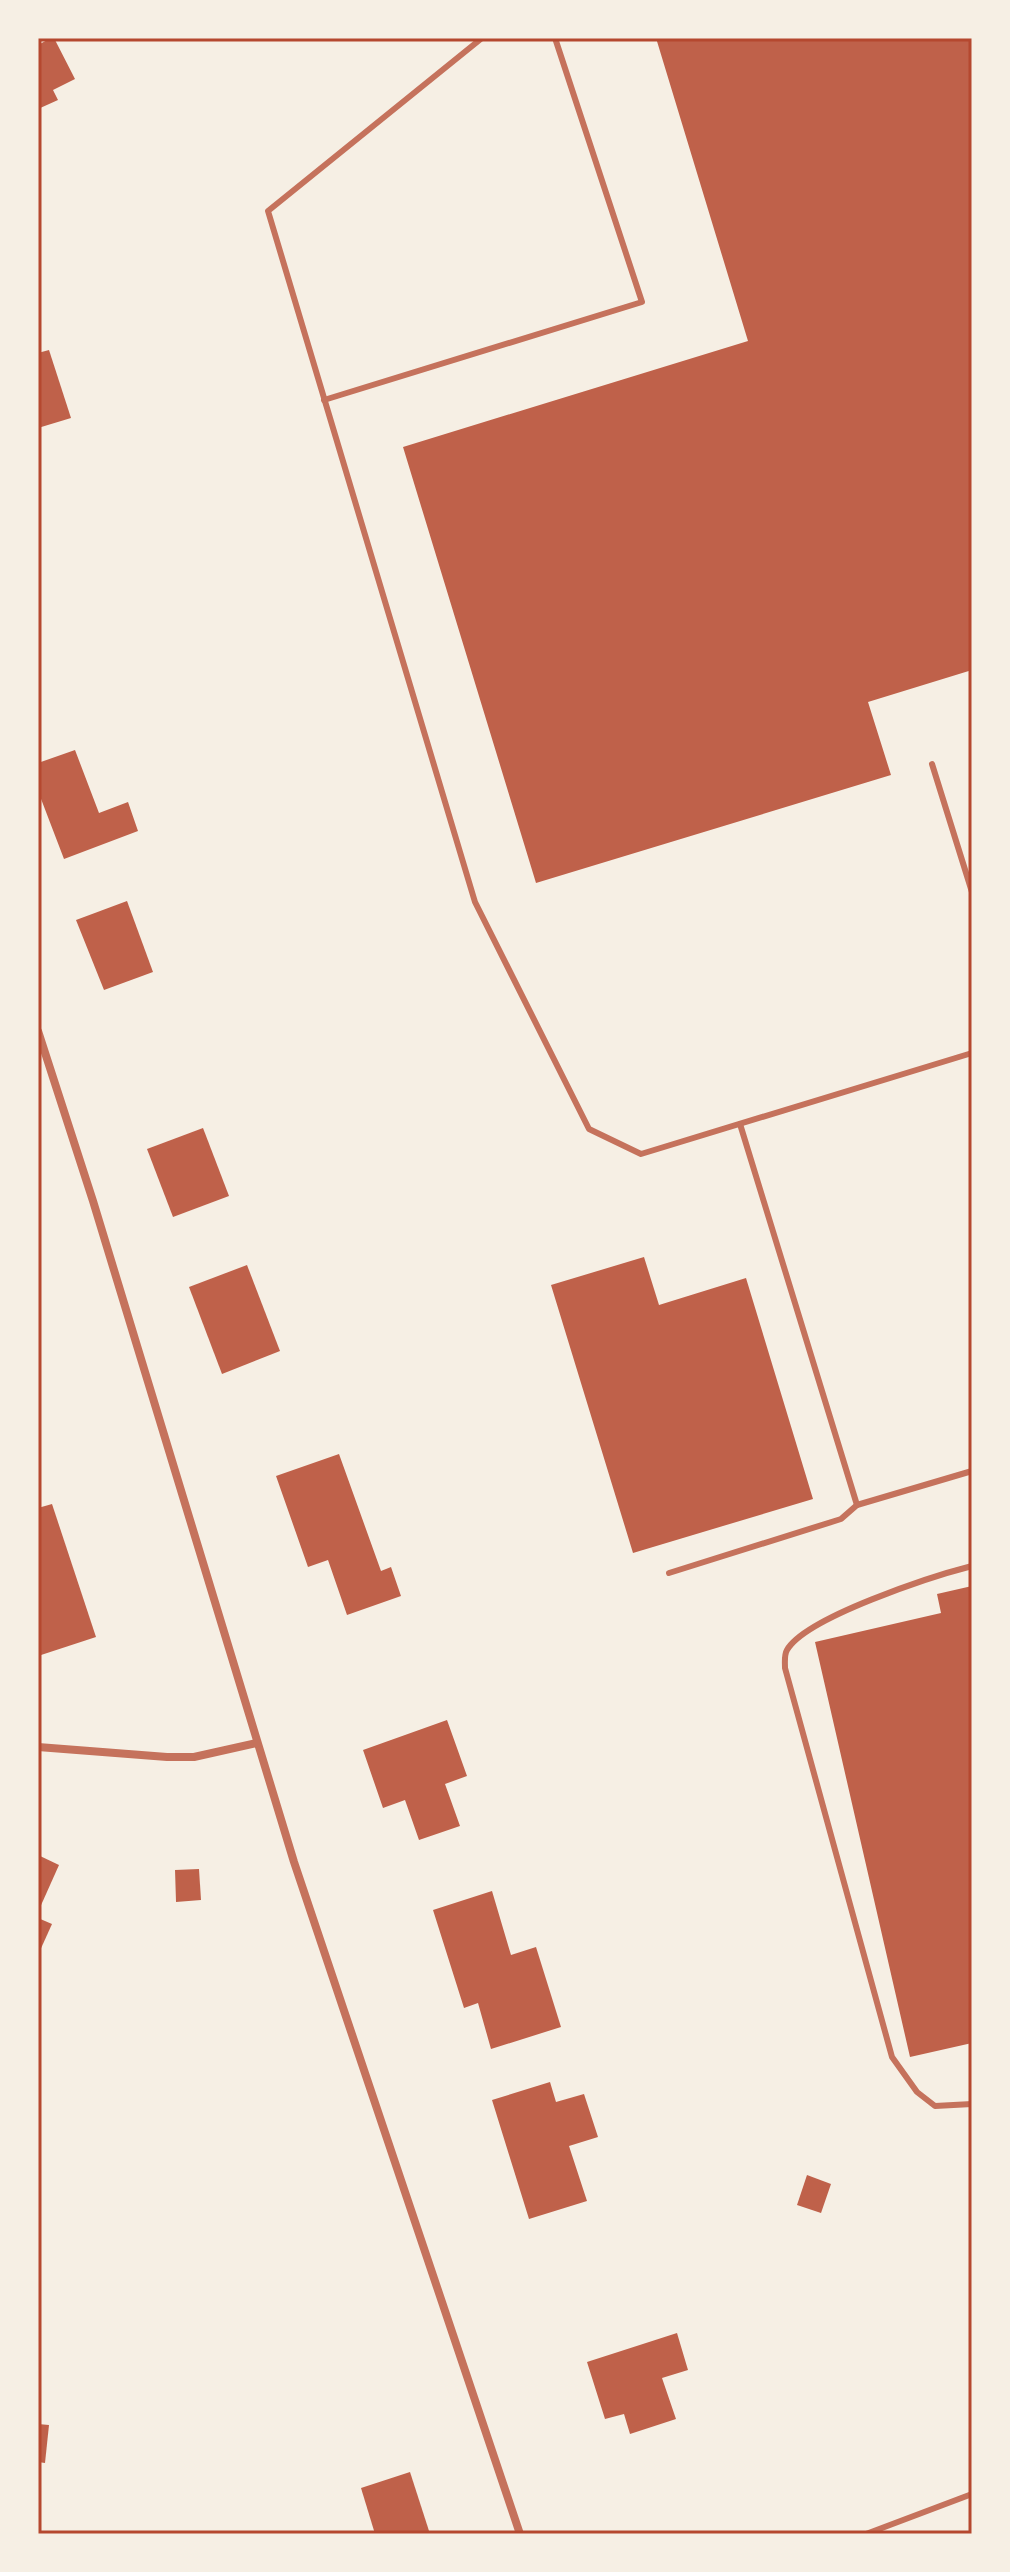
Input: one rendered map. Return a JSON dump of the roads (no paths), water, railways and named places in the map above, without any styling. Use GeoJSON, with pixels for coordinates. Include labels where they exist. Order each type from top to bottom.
{"type":"FeatureCollection","features":[{"type":"Feature","properties":{"kind":"street"},"geometry":{"type":"LineString","coordinates":[[38,1031],[257,1743],[359,2058],[520,2534]]}},
{"type":"Feature","properties":{"kind":"street"},"geometry":{"type":"LineString","coordinates":[[38,1747],[194,1757],[257,1743]]}},
{"type":"Feature","properties":{"kind":"lane"},"geometry":{"type":"LineString","coordinates":[[482,38],[268,211],[475,902],[589,1129],[641,1154],[972,1053]]}},
{"type":"Feature","properties":{"kind":"lane"},"geometry":{"type":"LineString","coordinates":[[324,400],[642,302],[555,38]]}},
{"type":"Feature","properties":{"kind":"lane"},"geometry":{"type":"LineString","coordinates":[[932,764],[972,892]]}},
{"type":"Feature","properties":{"kind":"lane"},"geometry":{"type":"LineString","coordinates":[[740,1124],[857,1505]]}},
{"type":"Feature","properties":{"kind":"lane"},"geometry":{"type":"LineString","coordinates":[[669,1573],[841,1519],[857,1505],[972,1471]]}},
{"type":"Feature","properties":{"kind":"lane"},"geometry":{"type":"LineString","coordinates":[[972,1566],[847,1609],[796,1639],[785,1653],[785,1668],[892,2057],[917,2092],[935,2106],[972,2104]]}},
{"type":"Feature","properties":{"kind":"lane"},"geometry":{"type":"LineString","coordinates":[[866,2534],[972,2494]]}}]}
